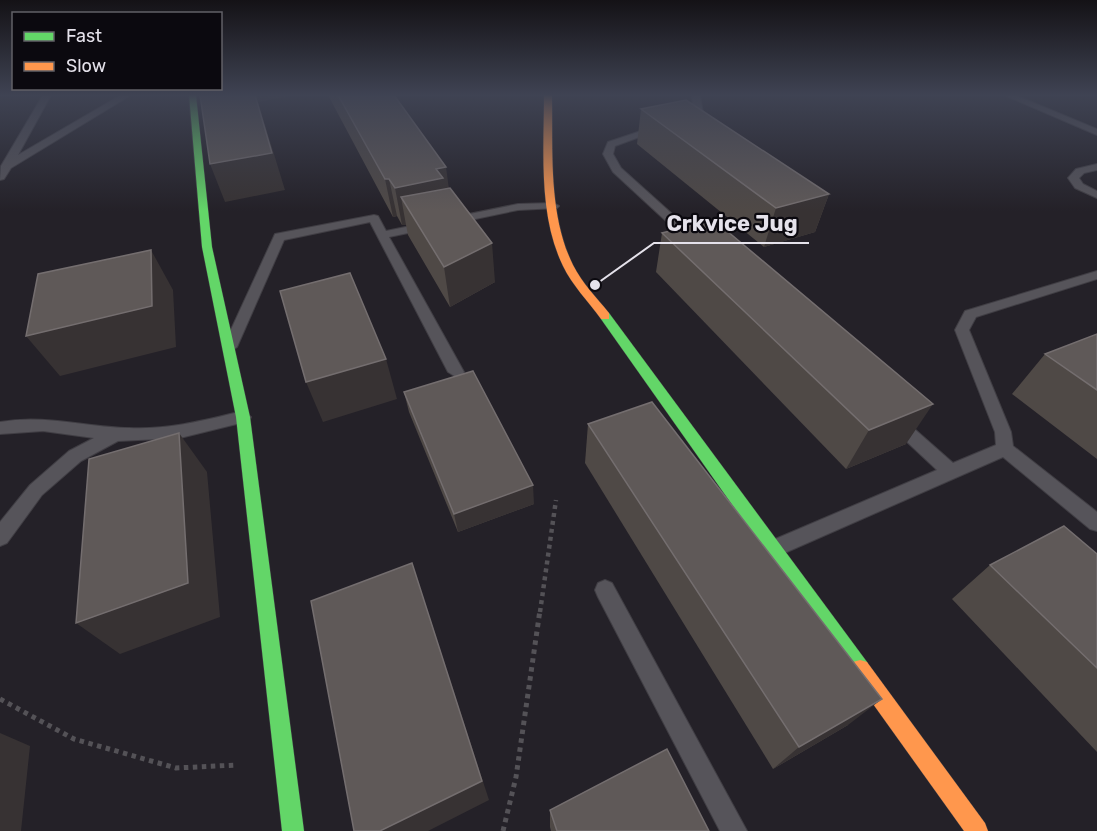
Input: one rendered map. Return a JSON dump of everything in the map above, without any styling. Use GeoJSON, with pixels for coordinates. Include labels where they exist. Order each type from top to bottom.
{"type":"FeatureCollection","features":[{"type":"Feature","properties":{"kind":"street"},"geometry":{"type":"LineString","coordinates":[[196,134],[207,247],[243,417],[293,831]]}},
{"type":"Feature","properties":{"kind":"street"},"geometry":{"type":"LineString","coordinates":[[549,134],[553,206],[567,264],[977,831]]}},
{"type":"Feature","properties":{"kind":"lane"},"geometry":{"type":"LineString","coordinates":[[0,177],[5,161],[22,134]]}},
{"type":"Feature","properties":{"kind":"lane"},"geometry":{"type":"LineString","coordinates":[[5,161],[55,134]]}},
{"type":"Feature","properties":{"kind":"lane"},"geometry":{"type":"LineString","coordinates":[[643,134],[611,144],[608,154],[617,170],[711,255]]}},
{"type":"Feature","properties":{"kind":"lane"},"geometry":{"type":"LineString","coordinates":[[1097,167],[1080,171],[1073,178],[1079,186],[1097,195]]}},
{"type":"Feature","properties":{"kind":"lane"},"geometry":{"type":"LineString","coordinates":[[382,235],[518,207],[553,206]]}},
{"type":"Feature","properties":{"kind":"lane"},"geometry":{"type":"LineString","coordinates":[[228,350],[279,237],[374,218],[456,372]]}},
{"type":"Feature","properties":{"kind":"lane"},"geometry":{"type":"LineString","coordinates":[[1097,275],[970,314],[962,330],[1003,432],[1005,449],[1097,523]]}},
{"type":"Feature","properties":{"kind":"lane"},"geometry":{"type":"LineString","coordinates":[[889,416],[951,472]]}},
{"type":"Feature","properties":{"kind":"lane"},"geometry":{"type":"LineString","coordinates":[[0,428],[62,426],[116,434],[177,434],[243,417]]}},
{"type":"Feature","properties":{"kind":"lane"},"geometry":{"type":"LineString","coordinates":[[0,537],[36,490],[75,456],[116,434]]}},
{"type":"Feature","properties":{"kind":"lane"},"geometry":{"type":"LineString","coordinates":[[773,549],[1005,449]]}},
{"type":"Feature","properties":{"kind":"lane"},"geometry":{"type":"LineString","coordinates":[[605,590],[734,831]]}},
{"type":"Feature","properties":{"kind":"path"},"geometry":{"type":"LineString","coordinates":[[503,831],[516,777],[556,500]]}},
{"type":"Feature","properties":{"kind":"path"},"geometry":{"type":"LineString","coordinates":[[0,699],[74,739],[176,768],[285,763]]}},
{"type":"Feature","properties":{"kind":"building"},"geometry":{"type":"Polygon","coordinates":[[[206,134],[266,134],[272,153],[210,164],[206,134]]]}},
{"type":"Feature","properties":{"kind":"building"},"geometry":{"type":"Polygon","coordinates":[[[360,134],[422,134],[446,167],[436,169],[443,178],[395,188],[389,179],[385,179],[360,134]]]}},
{"type":"Feature","properties":{"kind":"building"},"geometry":{"type":"Polygon","coordinates":[[[675,134],[737,134],[829,194],[776,208],[675,134]]]}},
{"type":"Feature","properties":{"kind":"building"},"geometry":{"type":"Polygon","coordinates":[[[450,188],[492,243],[444,267],[401,197],[450,188]]]}},
{"type":"Feature","properties":{"kind":"building"},"geometry":{"type":"Polygon","coordinates":[[[714,220],[933,404],[869,430],[662,233],[714,220]]]}},
{"type":"Feature","properties":{"kind":"building"},"geometry":{"type":"Polygon","coordinates":[[[151,250],[152,306],[26,336],[38,274],[151,250]]]}},
{"type":"Feature","properties":{"kind":"building"},"geometry":{"type":"Polygon","coordinates":[[[350,273],[386,359],[306,382],[280,291],[350,273]]]}},
{"type":"Feature","properties":{"kind":"building"},"geometry":{"type":"Polygon","coordinates":[[[1097,334],[1097,390],[1045,354],[1097,334]]]}},
{"type":"Feature","properties":{"kind":"building"},"geometry":{"type":"Polygon","coordinates":[[[473,371],[533,485],[454,514],[404,392],[473,371]]]}},
{"type":"Feature","properties":{"kind":"building"},"geometry":{"type":"Polygon","coordinates":[[[652,402],[882,699],[799,747],[588,424],[652,402]]]}},
{"type":"Feature","properties":{"kind":"building"},"geometry":{"type":"Polygon","coordinates":[[[179,433],[188,583],[76,623],[89,459],[179,433]]]}},
{"type":"Feature","properties":{"kind":"building"},"geometry":{"type":"Polygon","coordinates":[[[1064,526],[1097,554],[1097,668],[990,565],[1064,526]]]}},
{"type":"Feature","properties":{"kind":"building"},"geometry":{"type":"Polygon","coordinates":[[[412,563],[482,781],[380,831],[354,831],[311,601],[412,563]]]}},
{"type":"Feature","properties":{"kind":"building"},"geometry":{"type":"Polygon","coordinates":[[[667,749],[709,831],[557,831],[550,810],[667,749]]]}},
{"type":"Feature","properties":{"kind":"traffic: fast"},"geometry":{"type":"LineString","coordinates":[[196,134],[207,247],[243,417],[293,831]]}},
{"type":"Feature","properties":{"kind":"traffic: fast"},"geometry":{"type":"LineString","coordinates":[[605,316],[860,669]]}},
{"type":"Feature","properties":{"kind":"traffic: slow"},"geometry":{"type":"LineString","coordinates":[[549,134],[552,203],[560,246],[571,271],[605,316]]}},
{"type":"Feature","properties":{"kind":"traffic: slow"},"geometry":{"type":"LineString","coordinates":[[860,669],[977,831]]}},
{"type":"Feature","properties":{"kind":"place","name":"Crkvice Jug"},"geometry":{"type":"Point","coordinates":[595,285]}}]}
